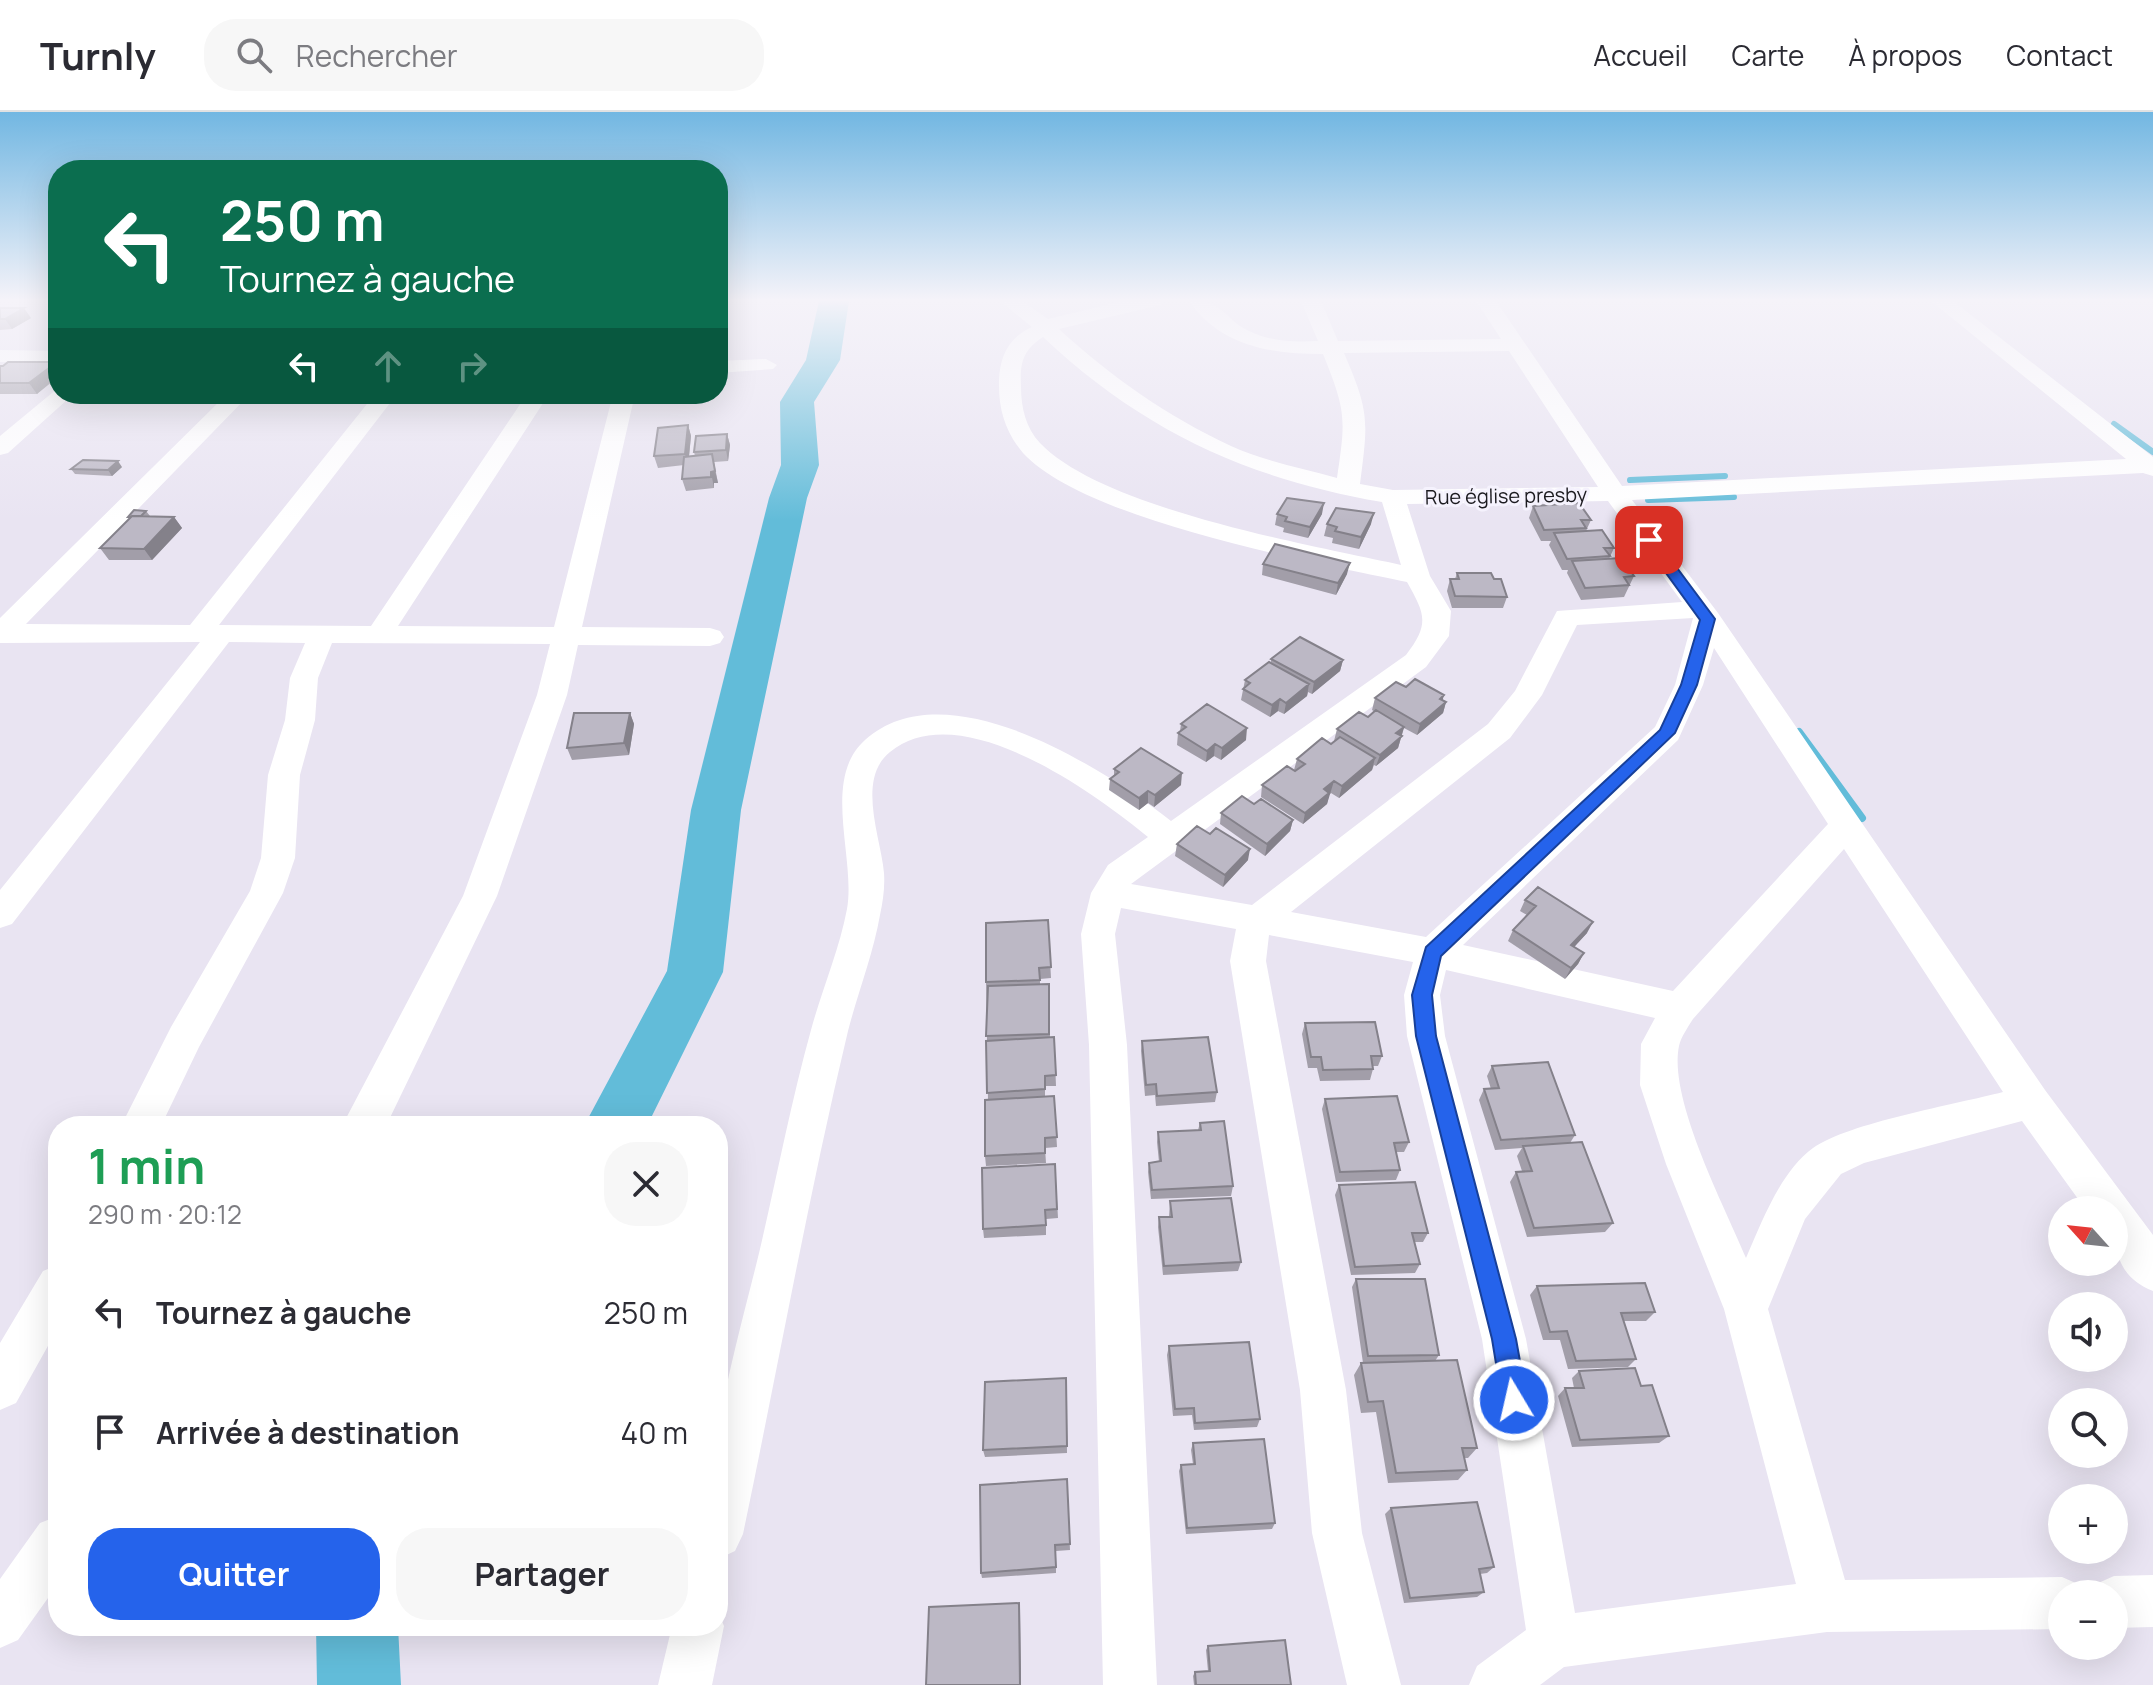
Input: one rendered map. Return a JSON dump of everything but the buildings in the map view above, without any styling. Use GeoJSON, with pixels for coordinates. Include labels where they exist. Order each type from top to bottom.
{"type":"FeatureCollection","features":[{"type":"Feature","properties":{"kind":"street"},"geometry":{"type":"LineString","coordinates":[[1010,374],[1009,397],[1022,436],[1037,453],[1087,483],[1168,515],[1417,576]]}},
{"type":"Feature","properties":{"kind":"street","name":"Rue église presby"},"geometry":{"type":"LineString","coordinates":[[1096,374],[1176,426],[1225,452],[1347,489],[1393,497],[1615,494],[2151,466]]}},
{"type":"Feature","properties":{"kind":"street"},"geometry":{"type":"LineString","coordinates":[[1342,374],[1353,400],[1356,423],[1347,489]]}},
{"type":"Feature","properties":{"kind":"street"},"geometry":{"type":"LineString","coordinates":[[1536,374],[1615,494],[1704,614],[2031,1102],[2100,1196]]}},
{"type":"Feature","properties":{"kind":"street"},"geometry":{"type":"LineString","coordinates":[[2034,374],[2151,466]]}},
{"type":"Feature","properties":{"kind":"street"},"geometry":{"type":"LineString","coordinates":[[0,448],[49,404]]}},
{"type":"Feature","properties":{"kind":"street"},"geometry":{"type":"LineString","coordinates":[[1,633],[229,404]]}},
{"type":"Feature","properties":{"kind":"street"},"geometry":{"type":"LineString","coordinates":[[0,915],[379,404]]}},
{"type":"Feature","properties":{"kind":"street"},"geometry":{"type":"LineString","coordinates":[[377,637],[531,404]]}},
{"type":"Feature","properties":{"kind":"street"},"geometry":{"type":"LineString","coordinates":[[370,1116],[480,896],[552,695],[622,404]]}},
{"type":"Feature","properties":{"kind":"street"},"geometry":{"type":"LineString","coordinates":[[1130,1685],[1108,1045],[1098,934],[1108,893],[1120,874],[1416,661],[1435,636],[1437,611],[1417,576],[1393,497]]}},
{"type":"Feature","properties":{"kind":"street"},"geometry":{"type":"LineString","coordinates":[[1374,1685],[1337,1533],[1323,1390],[1248,961],[1251,935],[1258,919],[1499,731],[1527,695],[1567,617],[1704,614]]}},
{"type":"Feature","properties":{"kind":"street"},"geometry":{"type":"LineString","coordinates":[[1554,1642],[1504,1339],[1426,1036],[1422,995],[1433,952],[1667,733],[1689,685],[1704,614]]}},
{"type":"Feature","properties":{"kind":"street"},"geometry":{"type":"LineString","coordinates":[[1,633],[710,637]]}},
{"type":"Feature","properties":{"kind":"street"},"geometry":{"type":"LineString","coordinates":[[146,1116],[184,1038],[266,893],[278,858],[284,775],[300,720],[304,678],[322,634]]}},
{"type":"Feature","properties":{"kind":"street"},"geometry":{"type":"LineString","coordinates":[[728,1489],[830,1029],[852,961],[867,886],[856,821],[859,780],[869,755],[884,737],[915,724],[952,724],[1032,748],[1096,781],[1170,838]]}},
{"type":"Feature","properties":{"kind":"street"},"geometry":{"type":"LineString","coordinates":[[1827,1606],[1746,1309],[1686,1164],[1659,1085],[1660,1044],[1680,1008],[1847,825]]}},
{"type":"Feature","properties":{"kind":"street"},"geometry":{"type":"LineString","coordinates":[[1108,893],[1433,952],[1680,1008]]}},
{"type":"Feature","properties":{"kind":"street"},"geometry":{"type":"LineString","coordinates":[[1746,1309],[1790,1206],[1827,1161],[1858,1147],[2031,1102]]}},
{"type":"Feature","properties":{"kind":"street"},"geometry":{"type":"LineString","coordinates":[[2128,1235],[2153,1270]]}},
{"type":"Feature","properties":{"kind":"street"},"geometry":{"type":"LineString","coordinates":[[0,1387],[48,1303]]}},
{"type":"Feature","properties":{"kind":"street"},"geometry":{"type":"LineString","coordinates":[[0,1622],[48,1555]]}},
{"type":"Feature","properties":{"kind":"street"},"geometry":{"type":"LineString","coordinates":[[2128,1602],[2153,1601]]}},
{"type":"Feature","properties":{"kind":"street"},"geometry":{"type":"LineString","coordinates":[[1496,1685],[1554,1642],[1827,1606],[2048,1603]]}},
{"type":"Feature","properties":{"kind":"street"},"geometry":{"type":"LineString","coordinates":[[685,1685],[696,1636]]}},
{"type":"Feature","properties":{"kind":"waterway"},"geometry":{"type":"LineString","coordinates":[[620,1116],[695,972],[716,810],[788,498],[800,465],[797,402],[814,374]]}},
{"type":"Feature","properties":{"kind":"waterway"},"geometry":{"type":"LineString","coordinates":[[2114,424],[2153,452]]}},
{"type":"Feature","properties":{"kind":"waterway"},"geometry":{"type":"LineString","coordinates":[[1630,480],[1725,476]]}},
{"type":"Feature","properties":{"kind":"waterway"},"geometry":{"type":"LineString","coordinates":[[1648,500],[1734,497]]}},
{"type":"Feature","properties":{"kind":"waterway"},"geometry":{"type":"LineString","coordinates":[[1799,732],[1862,818]]}},
{"type":"Feature","properties":{"kind":"waterway"},"geometry":{"type":"LineString","coordinates":[[357,1636],[359,1685]]}},
{"type":"Feature","properties":{"kind":"route"},"geometry":{"type":"LineString","coordinates":[[1514,1400],[1504,1339],[1426,1036],[1422,995],[1433,952],[1667,733],[1689,685],[1708,619],[1649,540]]}}]}
